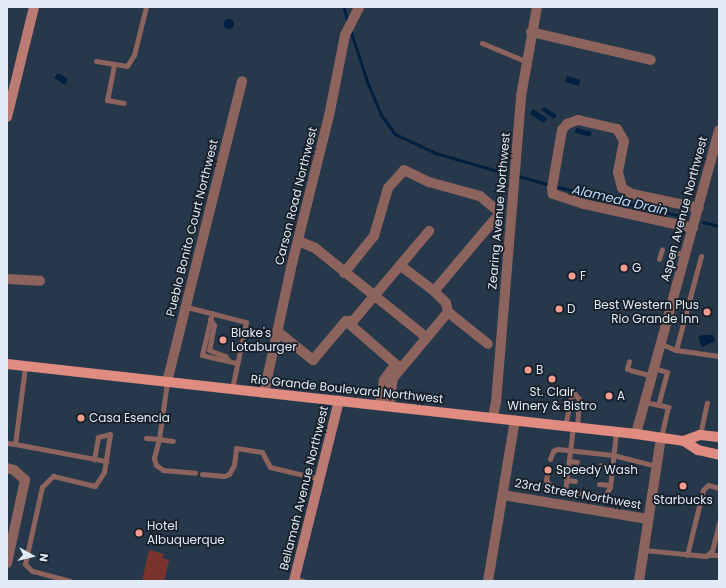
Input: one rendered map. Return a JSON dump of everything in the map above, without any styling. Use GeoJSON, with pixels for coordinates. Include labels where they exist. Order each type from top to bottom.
{"type":"FeatureCollection","features":[{"type":"Feature","properties":{"kind":"main road","name":"Rio Grande Boulevard Northwest"},"geometry":{"type":"LineString","coordinates":[[7,364],[636,434],[684,441],[698,450],[719,455]]}},
{"type":"Feature","properties":{"kind":"main road","name":"Rio Grande Boulevard Northwest"},"geometry":{"type":"LineString","coordinates":[[684,441],[700,435],[719,438]]}},
{"type":"Feature","properties":{"kind":"street"},"geometry":{"type":"LineString","coordinates":[[7,117],[34,7]]}},
{"type":"Feature","properties":{"kind":"street","name":"Zearing Avenue Northwest"},"geometry":{"type":"LineString","coordinates":[[493,417],[496,402],[525,61],[537,7]]}},
{"type":"Feature","properties":{"kind":"street","name":"Carson Road Northwest"},"geometry":{"type":"LineString","coordinates":[[264,393],[298,241],[330,116],[345,35],[352,23],[357,8]]}},
{"type":"Feature","properties":{"kind":"street"},"geometry":{"type":"LineString","coordinates":[[531,32],[651,60]]}},
{"type":"Feature","properties":{"kind":"street","name":"Pueblo Bonito Court Northwest"},"geometry":{"type":"LineString","coordinates":[[167,382],[187,307],[242,81]]}},
{"type":"Feature","properties":{"kind":"street"},"geometry":{"type":"LineString","coordinates":[[693,228],[584,204],[553,194],[552,188],[562,130],[571,122],[578,120],[617,129],[624,141],[618,172],[622,188],[632,194],[699,208]]}},
{"type":"Feature","properties":{"kind":"street","name":"Aspen Avenue Northwest"},"geometry":{"type":"LineString","coordinates":[[636,434],[699,208],[719,130]]}},
{"type":"Feature","properties":{"kind":"street"},"geometry":{"type":"LineString","coordinates":[[344,273],[374,236],[388,188],[404,170],[429,182],[480,196],[500,213],[434,291]]}},
{"type":"Feature","properties":{"kind":"street"},"geometry":{"type":"LineString","coordinates":[[278,332],[313,360],[346,321],[354,321],[429,231]]}},
{"type":"Feature","properties":{"kind":"street"},"geometry":{"type":"LineString","coordinates":[[298,241],[310,244],[344,273],[376,296],[426,337]]}},
{"type":"Feature","properties":{"kind":"street"},"geometry":{"type":"LineString","coordinates":[[401,266],[434,291],[446,302],[448,312],[488,344]]}},
{"type":"Feature","properties":{"kind":"street"},"geometry":{"type":"LineString","coordinates":[[7,279],[40,281]]}},
{"type":"Feature","properties":{"kind":"street"},"geometry":{"type":"LineString","coordinates":[[385,406],[384,380],[448,312]]}},
{"type":"Feature","properties":{"kind":"street"},"geometry":{"type":"LineString","coordinates":[[346,321],[398,366]]}},
{"type":"Feature","properties":{"kind":"street","name":"Bellamah Avenue Northwest"},"geometry":{"type":"LineString","coordinates":[[297,580],[339,401]]}},
{"type":"Feature","properties":{"kind":"street"},"geometry":{"type":"LineString","coordinates":[[488,581],[515,420]]}},
{"type":"Feature","properties":{"kind":"street"},"geometry":{"type":"LineString","coordinates":[[639,581],[661,438]]}},
{"type":"Feature","properties":{"kind":"street"},"geometry":{"type":"LineString","coordinates":[[7,468],[14,470],[25,480],[7,563]]}},
{"type":"Feature","properties":{"kind":"street","name":"23rd Street Northwest"},"geometry":{"type":"LineString","coordinates":[[503,495],[648,519]]}},
{"type":"Feature","properties":{"kind":"lane"},"geometry":{"type":"LineString","coordinates":[[96,61],[114,66],[127,66],[134,55],[146,7]]}},
{"type":"Feature","properties":{"kind":"lane"},"geometry":{"type":"LineString","coordinates":[[482,43],[525,61]]}},
{"type":"Feature","properties":{"kind":"lane"},"geometry":{"type":"LineString","coordinates":[[114,66],[107,100],[124,104]]}},
{"type":"Feature","properties":{"kind":"lane"},"geometry":{"type":"LineString","coordinates":[[659,259],[662,249]]}},
{"type":"Feature","properties":{"kind":"lane"},"geometry":{"type":"LineString","coordinates":[[675,252],[686,255]]}},
{"type":"Feature","properties":{"kind":"lane"},"geometry":{"type":"LineString","coordinates":[[676,350],[701,256]]}},
{"type":"Feature","properties":{"kind":"lane"},"geometry":{"type":"LineString","coordinates":[[187,307],[211,316],[246,322],[232,389]]}},
{"type":"Feature","properties":{"kind":"lane"},"geometry":{"type":"LineString","coordinates":[[211,316],[202,355],[237,363]]}},
{"type":"Feature","properties":{"kind":"lane"},"geometry":{"type":"LineString","coordinates":[[211,316],[214,325],[209,350],[225,356],[229,361]]}},
{"type":"Feature","properties":{"kind":"lane"},"geometry":{"type":"LineString","coordinates":[[661,344],[676,350],[719,356]]}},
{"type":"Feature","properties":{"kind":"lane"},"geometry":{"type":"LineString","coordinates":[[630,361],[628,370],[667,372],[658,405]]}},
{"type":"Feature","properties":{"kind":"lane"},"geometry":{"type":"LineString","coordinates":[[15,444],[25,367]]}},
{"type":"Feature","properties":{"kind":"lane"},"geometry":{"type":"LineString","coordinates":[[167,382],[159,440],[154,458],[156,465],[163,470],[195,473]]}},
{"type":"Feature","properties":{"kind":"lane"},"geometry":{"type":"LineString","coordinates":[[565,491],[571,450],[571,397],[575,394],[579,399],[572,427]]}},
{"type":"Feature","properties":{"kind":"lane"},"geometry":{"type":"LineString","coordinates":[[645,402],[668,407],[661,438]]}},
{"type":"Feature","properties":{"kind":"lane"},"geometry":{"type":"LineString","coordinates":[[700,435],[707,403]]}},
{"type":"Feature","properties":{"kind":"lane"},"geometry":{"type":"LineString","coordinates":[[547,475],[546,480],[549,487],[565,491],[602,496],[606,494],[610,484],[616,432]]}},
{"type":"Feature","properties":{"kind":"lane"},"geometry":{"type":"LineString","coordinates":[[70,581],[32,571],[25,564],[42,487],[53,476],[95,486],[104,472],[110,434],[98,437],[94,460]]}},
{"type":"Feature","properties":{"kind":"lane"},"geometry":{"type":"LineString","coordinates":[[146,438],[173,441]]}},
{"type":"Feature","properties":{"kind":"lane"},"geometry":{"type":"LineString","coordinates":[[7,443],[106,461]]}},
{"type":"Feature","properties":{"kind":"lane"},"geometry":{"type":"LineString","coordinates":[[202,474],[224,476],[229,474],[234,464],[236,448],[262,452],[270,467],[320,479]]}},
{"type":"Feature","properties":{"kind":"lane"},"geometry":{"type":"LineString","coordinates":[[550,459],[553,451],[571,450],[613,455],[656,466]]}},
{"type":"Feature","properties":{"kind":"lane"},"geometry":{"type":"LineString","coordinates":[[569,461],[577,462]]}},
{"type":"Feature","properties":{"kind":"lane"},"geometry":{"type":"LineString","coordinates":[[601,465],[612,466]]}},
{"type":"Feature","properties":{"kind":"lane"},"geometry":{"type":"LineString","coordinates":[[567,480],[575,482]]}},
{"type":"Feature","properties":{"kind":"lane"},"geometry":{"type":"LineString","coordinates":[[599,484],[610,484]]}},
{"type":"Feature","properties":{"kind":"lane"},"geometry":{"type":"LineString","coordinates":[[687,555],[703,490],[708,485],[719,488]]}},
{"type":"Feature","properties":{"kind":"lane"},"geometry":{"type":"LineString","coordinates":[[710,555],[719,523]]}},
{"type":"Feature","properties":{"kind":"lane"},"geometry":{"type":"LineString","coordinates":[[644,550],[687,555],[719,555]]}},
{"type":"Feature","properties":{"kind":"shaded area"},"geometry":{"type":"Polygon","coordinates":[[[149,550],[164,554],[162,558],[169,560],[164,581],[142,581],[149,550]]]}},
{"type":"Feature","properties":{"kind":"water"},"geometry":{"type":"Polygon","coordinates":[[[229,19],[234,24],[229,29],[224,24],[229,19]]]}},
{"type":"Feature","properties":{"kind":"water"},"geometry":{"type":"Polygon","coordinates":[[[58,73],[68,79],[65,85],[54,78],[58,73]]]}},
{"type":"Feature","properties":{"kind":"water"},"geometry":{"type":"Polygon","coordinates":[[[567,76],[580,80],[579,86],[565,82],[567,76]]]}},
{"type":"Feature","properties":{"kind":"water"},"geometry":{"type":"Polygon","coordinates":[[[544,107],[557,115],[554,119],[541,110],[544,107]]]}},
{"type":"Feature","properties":{"kind":"water"},"geometry":{"type":"Polygon","coordinates":[[[533,109],[547,118],[544,123],[530,114],[533,109]]]}},
{"type":"Feature","properties":{"kind":"water"},"geometry":{"type":"Polygon","coordinates":[[[576,128],[592,132],[590,137],[575,133],[576,128]]]}},
{"type":"Feature","properties":{"kind":"water"},"geometry":{"type":"Polygon","coordinates":[[[703,335],[713,335],[715,341],[702,347],[698,337],[703,335]]]}},
{"type":"Feature","properties":{"kind":"waterway","name":"Alameda Drain"},"geometry":{"type":"LineString","coordinates":[[344,7],[348,21]]}},
{"type":"Feature","properties":{"kind":"waterway","name":"Alameda Drain"},"geometry":{"type":"LineString","coordinates":[[351,31],[368,83],[381,114],[395,134],[436,153],[501,172]]}},
{"type":"Feature","properties":{"kind":"waterway","name":"Alameda Drain"},"geometry":{"type":"LineString","coordinates":[[519,176],[547,184]]}},
{"type":"Feature","properties":{"kind":"waterway","name":"Alameda Drain"},"geometry":{"type":"LineString","coordinates":[[558,187],[681,216]]}},
{"type":"Feature","properties":{"kind":"waterway","name":"Alameda Drain"},"geometry":{"type":"LineString","coordinates":[[703,222],[719,226]]}},
{"type":"Feature","properties":{"kind":"place","name":"G"},"geometry":{"type":"Point","coordinates":[624,268]}},
{"type":"Feature","properties":{"kind":"place","name":"F"},"geometry":{"type":"Point","coordinates":[572,276]}},
{"type":"Feature","properties":{"kind":"place","name":"D"},"geometry":{"type":"Point","coordinates":[559,309]}},
{"type":"Feature","properties":{"kind":"place","name":"Best Western Plus Rio Grande Inn"},"geometry":{"type":"Point","coordinates":[707,312]}},
{"type":"Feature","properties":{"kind":"place","name":"Blake's Lotaburger"},"geometry":{"type":"Point","coordinates":[223,340]}},
{"type":"Feature","properties":{"kind":"place","name":"B"},"geometry":{"type":"Point","coordinates":[528,370]}},
{"type":"Feature","properties":{"kind":"place","name":"St. Clair Winery & Bistro"},"geometry":{"type":"Point","coordinates":[552,379]}},
{"type":"Feature","properties":{"kind":"place","name":"A"},"geometry":{"type":"Point","coordinates":[609,396]}},
{"type":"Feature","properties":{"kind":"place","name":"Casa Esencia"},"geometry":{"type":"Point","coordinates":[81,418]}},
{"type":"Feature","properties":{"kind":"place","name":"Speedy Wash"},"geometry":{"type":"Point","coordinates":[548,470]}},
{"type":"Feature","properties":{"kind":"place","name":"Starbucks"},"geometry":{"type":"Point","coordinates":[683,486]}},
{"type":"Feature","properties":{"kind":"place","name":"Hotel Albuquerque"},"geometry":{"type":"Point","coordinates":[139,533]}}]}
